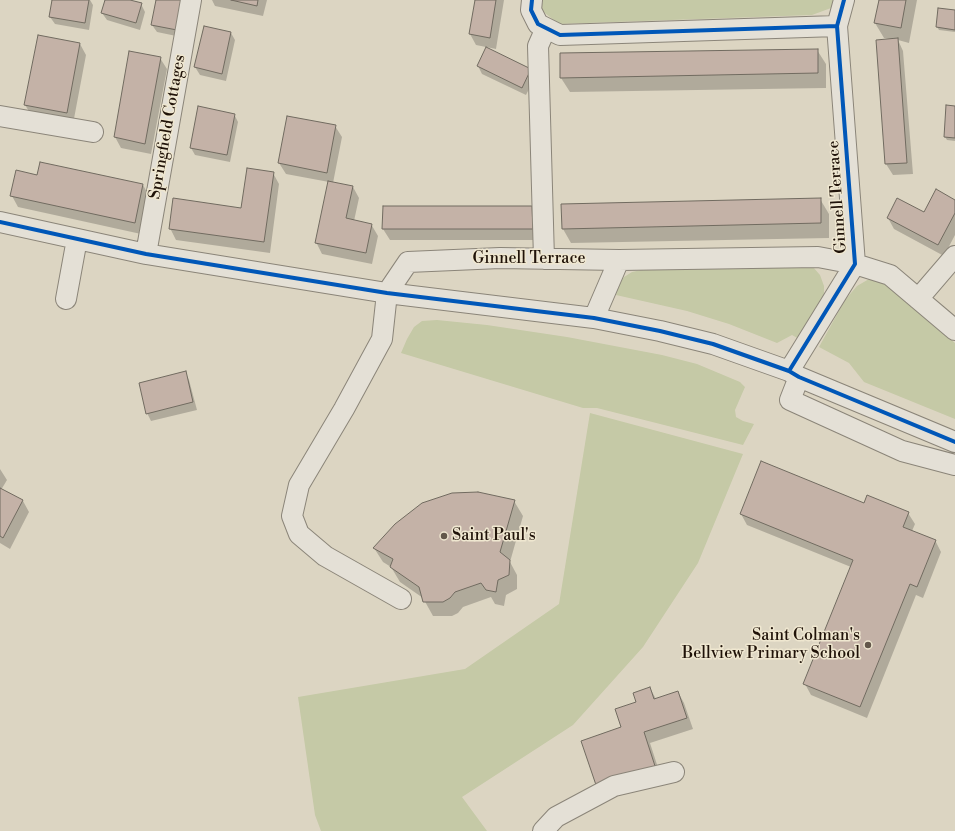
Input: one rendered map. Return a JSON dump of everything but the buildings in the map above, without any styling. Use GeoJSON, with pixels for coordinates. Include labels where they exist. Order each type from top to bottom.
{"type":"FeatureCollection","features":[{"type":"Feature","properties":{"kind":"street","name":"Springfield Cottages"},"geometry":{"type":"LineString","coordinates":[[146,254],[191,0]]}},
{"type":"Feature","properties":{"kind":"street"},"geometry":{"type":"LineString","coordinates":[[532,0],[531,10],[538,24],[560,35],[837,26]]}},
{"type":"Feature","properties":{"kind":"street","name":"Ginnell Terrace"},"geometry":{"type":"LineString","coordinates":[[844,0],[837,26],[855,264],[794,374],[790,400],[902,451],[955,465]]}},
{"type":"Feature","properties":{"kind":"street"},"geometry":{"type":"LineString","coordinates":[[544,259],[538,46],[546,28]]}},
{"type":"Feature","properties":{"kind":"street"},"geometry":{"type":"LineString","coordinates":[[0,116],[93,132]]}},
{"type":"Feature","properties":{"kind":"street"},"geometry":{"type":"LineString","coordinates":[[0,222],[146,254],[387,293],[594,318],[660,331],[713,344],[794,374],[955,442]]}},
{"type":"Feature","properties":{"kind":"street"},"geometry":{"type":"LineString","coordinates":[[66,299],[77,239]]}},
{"type":"Feature","properties":{"kind":"street"},"geometry":{"type":"LineString","coordinates":[[918,299],[955,256]]}},
{"type":"Feature","properties":{"kind":"street","name":"Ginnell Terrace"},"geometry":{"type":"LineString","coordinates":[[387,293],[408,262],[500,258],[619,260],[818,257],[855,264]]}},
{"type":"Feature","properties":{"kind":"street"},"geometry":{"type":"LineString","coordinates":[[594,318],[619,260]]}},
{"type":"Feature","properties":{"kind":"street"},"geometry":{"type":"LineString","coordinates":[[855,264],[890,275],[955,330]]}},
{"type":"Feature","properties":{"kind":"street"},"geometry":{"type":"LineString","coordinates":[[387,293],[382,339],[344,409],[299,485],[292,516],[299,534],[325,556],[401,599]]}},
{"type":"Feature","properties":{"kind":"street"},"geometry":{"type":"LineString","coordinates":[[543,831],[556,817],[614,786],[674,772]]}},
{"type":"Feature","properties":{"kind":"green space"},"geometry":{"type":"Polygon","coordinates":[[[543,0],[833,0],[831,8],[812,15],[559,24],[541,10],[543,0]]]}},
{"type":"Feature","properties":{"kind":"green space"},"geometry":{"type":"Polygon","coordinates":[[[757,266],[813,267],[820,275],[824,286],[824,297],[799,339],[792,335],[777,343],[729,324],[687,311],[616,295],[619,284],[624,277],[632,272],[646,269],[757,266]]]}},
{"type":"Feature","properties":{"kind":"green space"},"geometry":{"type":"Polygon","coordinates":[[[869,279],[880,281],[891,287],[955,343],[955,419],[864,382],[849,363],[819,347],[845,300],[857,286],[869,279]]]}},
{"type":"Feature","properties":{"kind":"green space"},"geometry":{"type":"Polygon","coordinates":[[[437,320],[487,325],[567,337],[662,355],[697,364],[740,382],[745,387],[735,410],[736,417],[754,424],[743,445],[597,408],[583,408],[401,353],[414,327],[422,321],[437,320]]]}},
{"type":"Feature","properties":{"kind":"green space"},"geometry":{"type":"Polygon","coordinates":[[[590,413],[743,454],[698,563],[643,647],[573,725],[462,797],[487,831],[321,831],[315,815],[298,697],[465,669],[559,604],[590,413]]]}},
{"type":"Feature","properties":{"kind":"cycle path"},"geometry":{"type":"LineString","coordinates":[[532,0],[531,10],[538,24],[560,35],[837,26]]}},
{"type":"Feature","properties":{"kind":"cycle path"},"geometry":{"type":"LineString","coordinates":[[789,371],[855,264],[837,26],[844,0]]}},
{"type":"Feature","properties":{"kind":"cycle path"},"geometry":{"type":"LineString","coordinates":[[0,222],[146,254],[387,293],[594,318],[660,331],[713,344],[789,371],[799,377],[955,442]]}},
{"type":"Feature","properties":{"kind":"place","name":"Saint Paul's"},"geometry":{"type":"Point","coordinates":[444,536]}},
{"type":"Feature","properties":{"kind":"place","name":"Saint Colman's Bellview Primary School"},"geometry":{"type":"Point","coordinates":[868,645]}}]}
